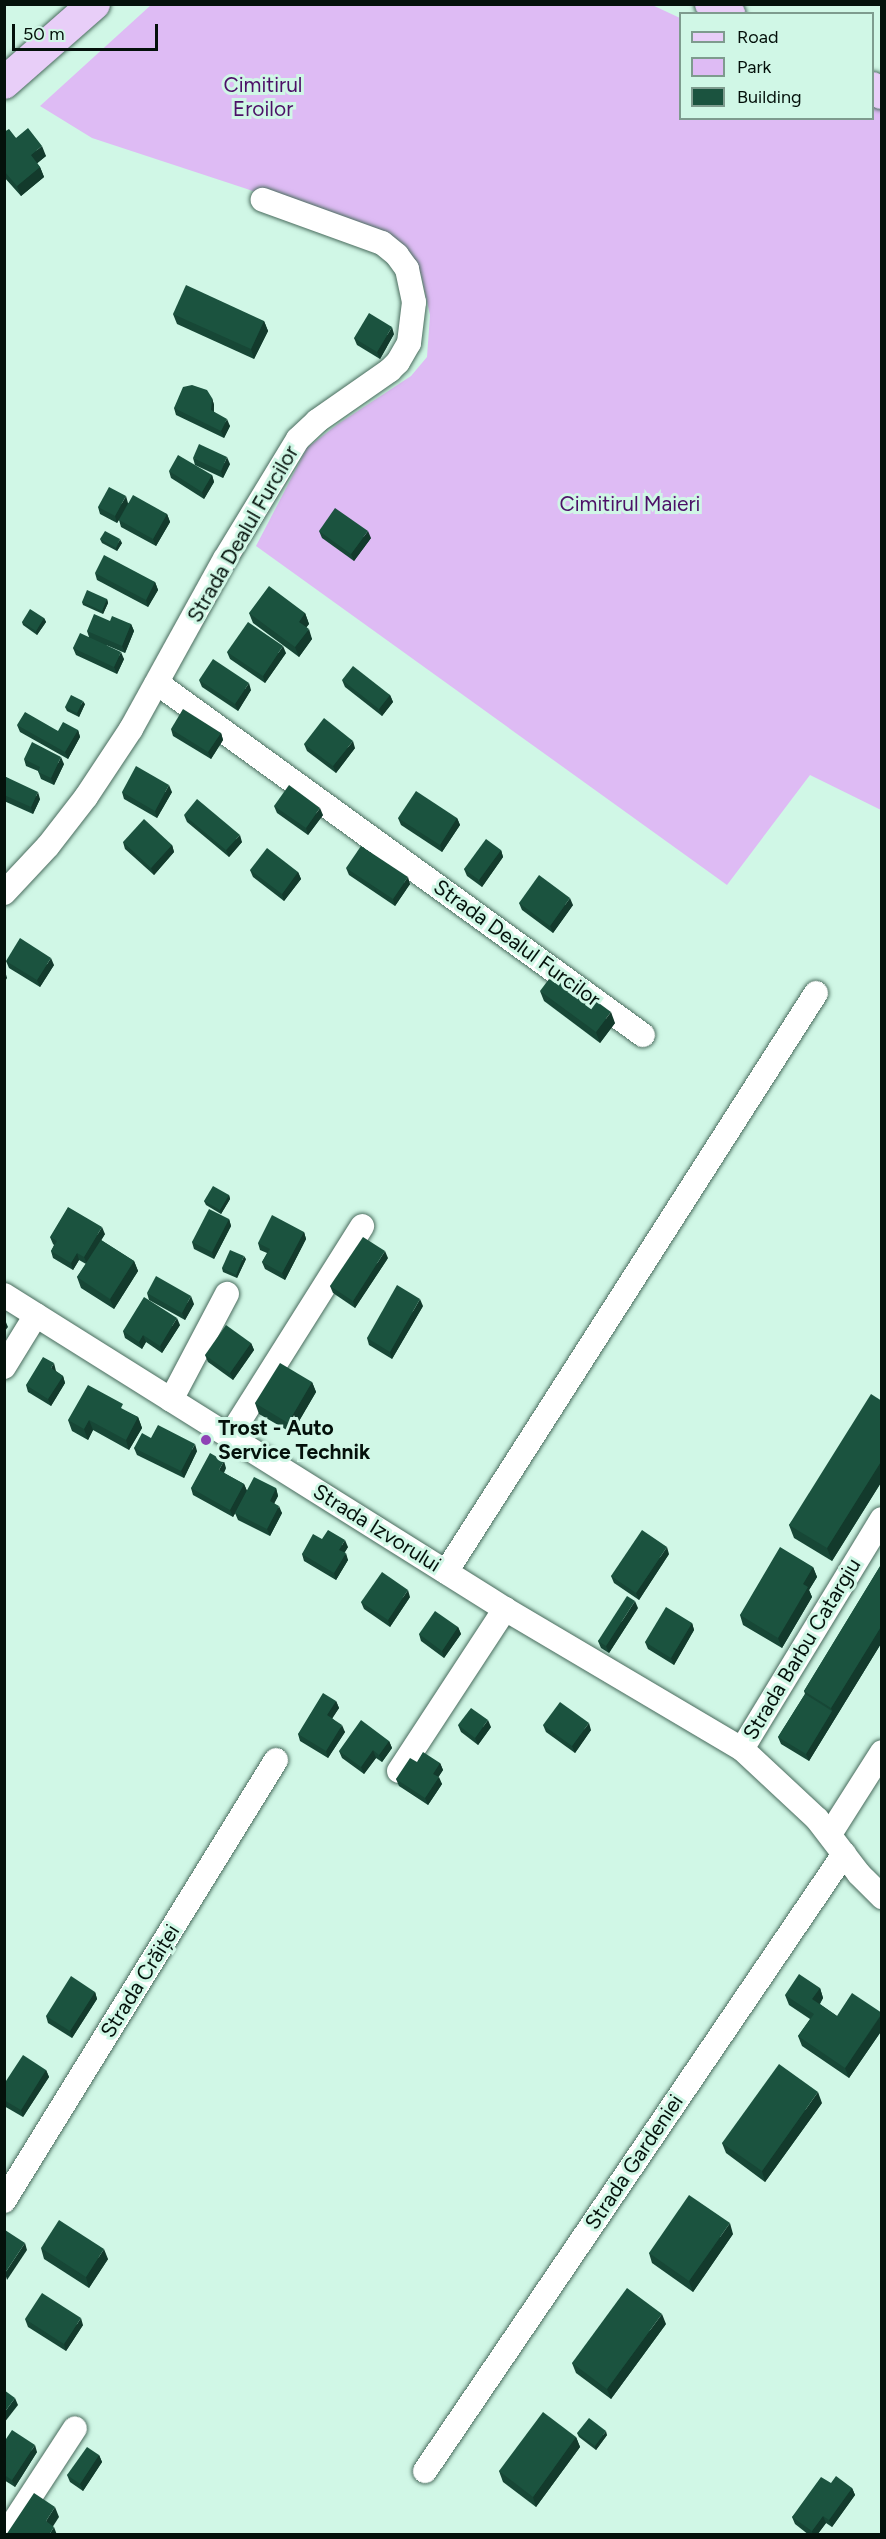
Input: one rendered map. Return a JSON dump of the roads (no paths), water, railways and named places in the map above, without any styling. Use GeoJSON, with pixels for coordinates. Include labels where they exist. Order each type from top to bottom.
{"type":"FeatureCollection","features":[{"type":"Feature","properties":{"kind":"main road"},"geometry":{"type":"LineString","coordinates":[[4,83],[94,4]]}},
{"type":"Feature","properties":{"kind":"main road"},"geometry":{"type":"LineString","coordinates":[[711,4],[725,12]]}},
{"type":"Feature","properties":{"kind":"street","name":"Strada Dealul Furcilor"},"geometry":{"type":"LineString","coordinates":[[4,893],[48,846],[86,797],[131,729],[225,559],[298,439],[317,421],[390,370],[398,362],[409,343],[414,302],[407,269],[397,255],[382,243],[263,200]]}},
{"type":"Feature","properties":{"kind":"street","name":"Strada Dealul Furcilor"},"geometry":{"type":"LineString","coordinates":[[157,683],[643,1035]]}},
{"type":"Feature","properties":{"kind":"street"},"geometry":{"type":"LineString","coordinates":[[446,1572],[816,993]]}},
{"type":"Feature","properties":{"kind":"street"},"geometry":{"type":"LineString","coordinates":[[230,1436],[362,1227]]}},
{"type":"Feature","properties":{"kind":"street"},"geometry":{"type":"LineString","coordinates":[[171,1400],[227,1294]]}},
{"type":"Feature","properties":{"kind":"street","name":"Strada Izvorului"},"geometry":{"type":"LineString","coordinates":[[4,1295],[505,1609],[742,1749],[810,1812],[882,1897]]}},
{"type":"Feature","properties":{"kind":"street"},"geometry":{"type":"LineString","coordinates":[[4,1367],[36,1315]]}},
{"type":"Feature","properties":{"kind":"street","name":"Strada Barbu Catargiu"},"geometry":{"type":"LineString","coordinates":[[742,1749],[882,1519]]}},
{"type":"Feature","properties":{"kind":"street"},"geometry":{"type":"LineString","coordinates":[[399,1771],[505,1609]]}},
{"type":"Feature","properties":{"kind":"street"},"geometry":{"type":"LineString","coordinates":[[830,1834],[882,1752]]}},
{"type":"Feature","properties":{"kind":"street","name":"Strada Crăiței"},"geometry":{"type":"LineString","coordinates":[[4,2201],[276,1760]]}},
{"type":"Feature","properties":{"kind":"street","name":"Strada Gardeniei"},"geometry":{"type":"LineString","coordinates":[[425,2471],[844,1854]]}},
{"type":"Feature","properties":{"kind":"street"},"geometry":{"type":"LineString","coordinates":[[6,2535],[75,2428]]}},
{"type":"Feature","properties":{"kind":"place","name":"Trost - Auto Service Technik"},"geometry":{"type":"Point","coordinates":[206,1440]}},
{"type":"Feature","properties":{"kind":"park label","name":"Cimitirul Eroilor"},"geometry":{"type":"Point","coordinates":[263,97]}},
{"type":"Feature","properties":{"kind":"park label","name":"Cimitirul Maieri"},"geometry":{"type":"Point","coordinates":[630,504]}}]}
